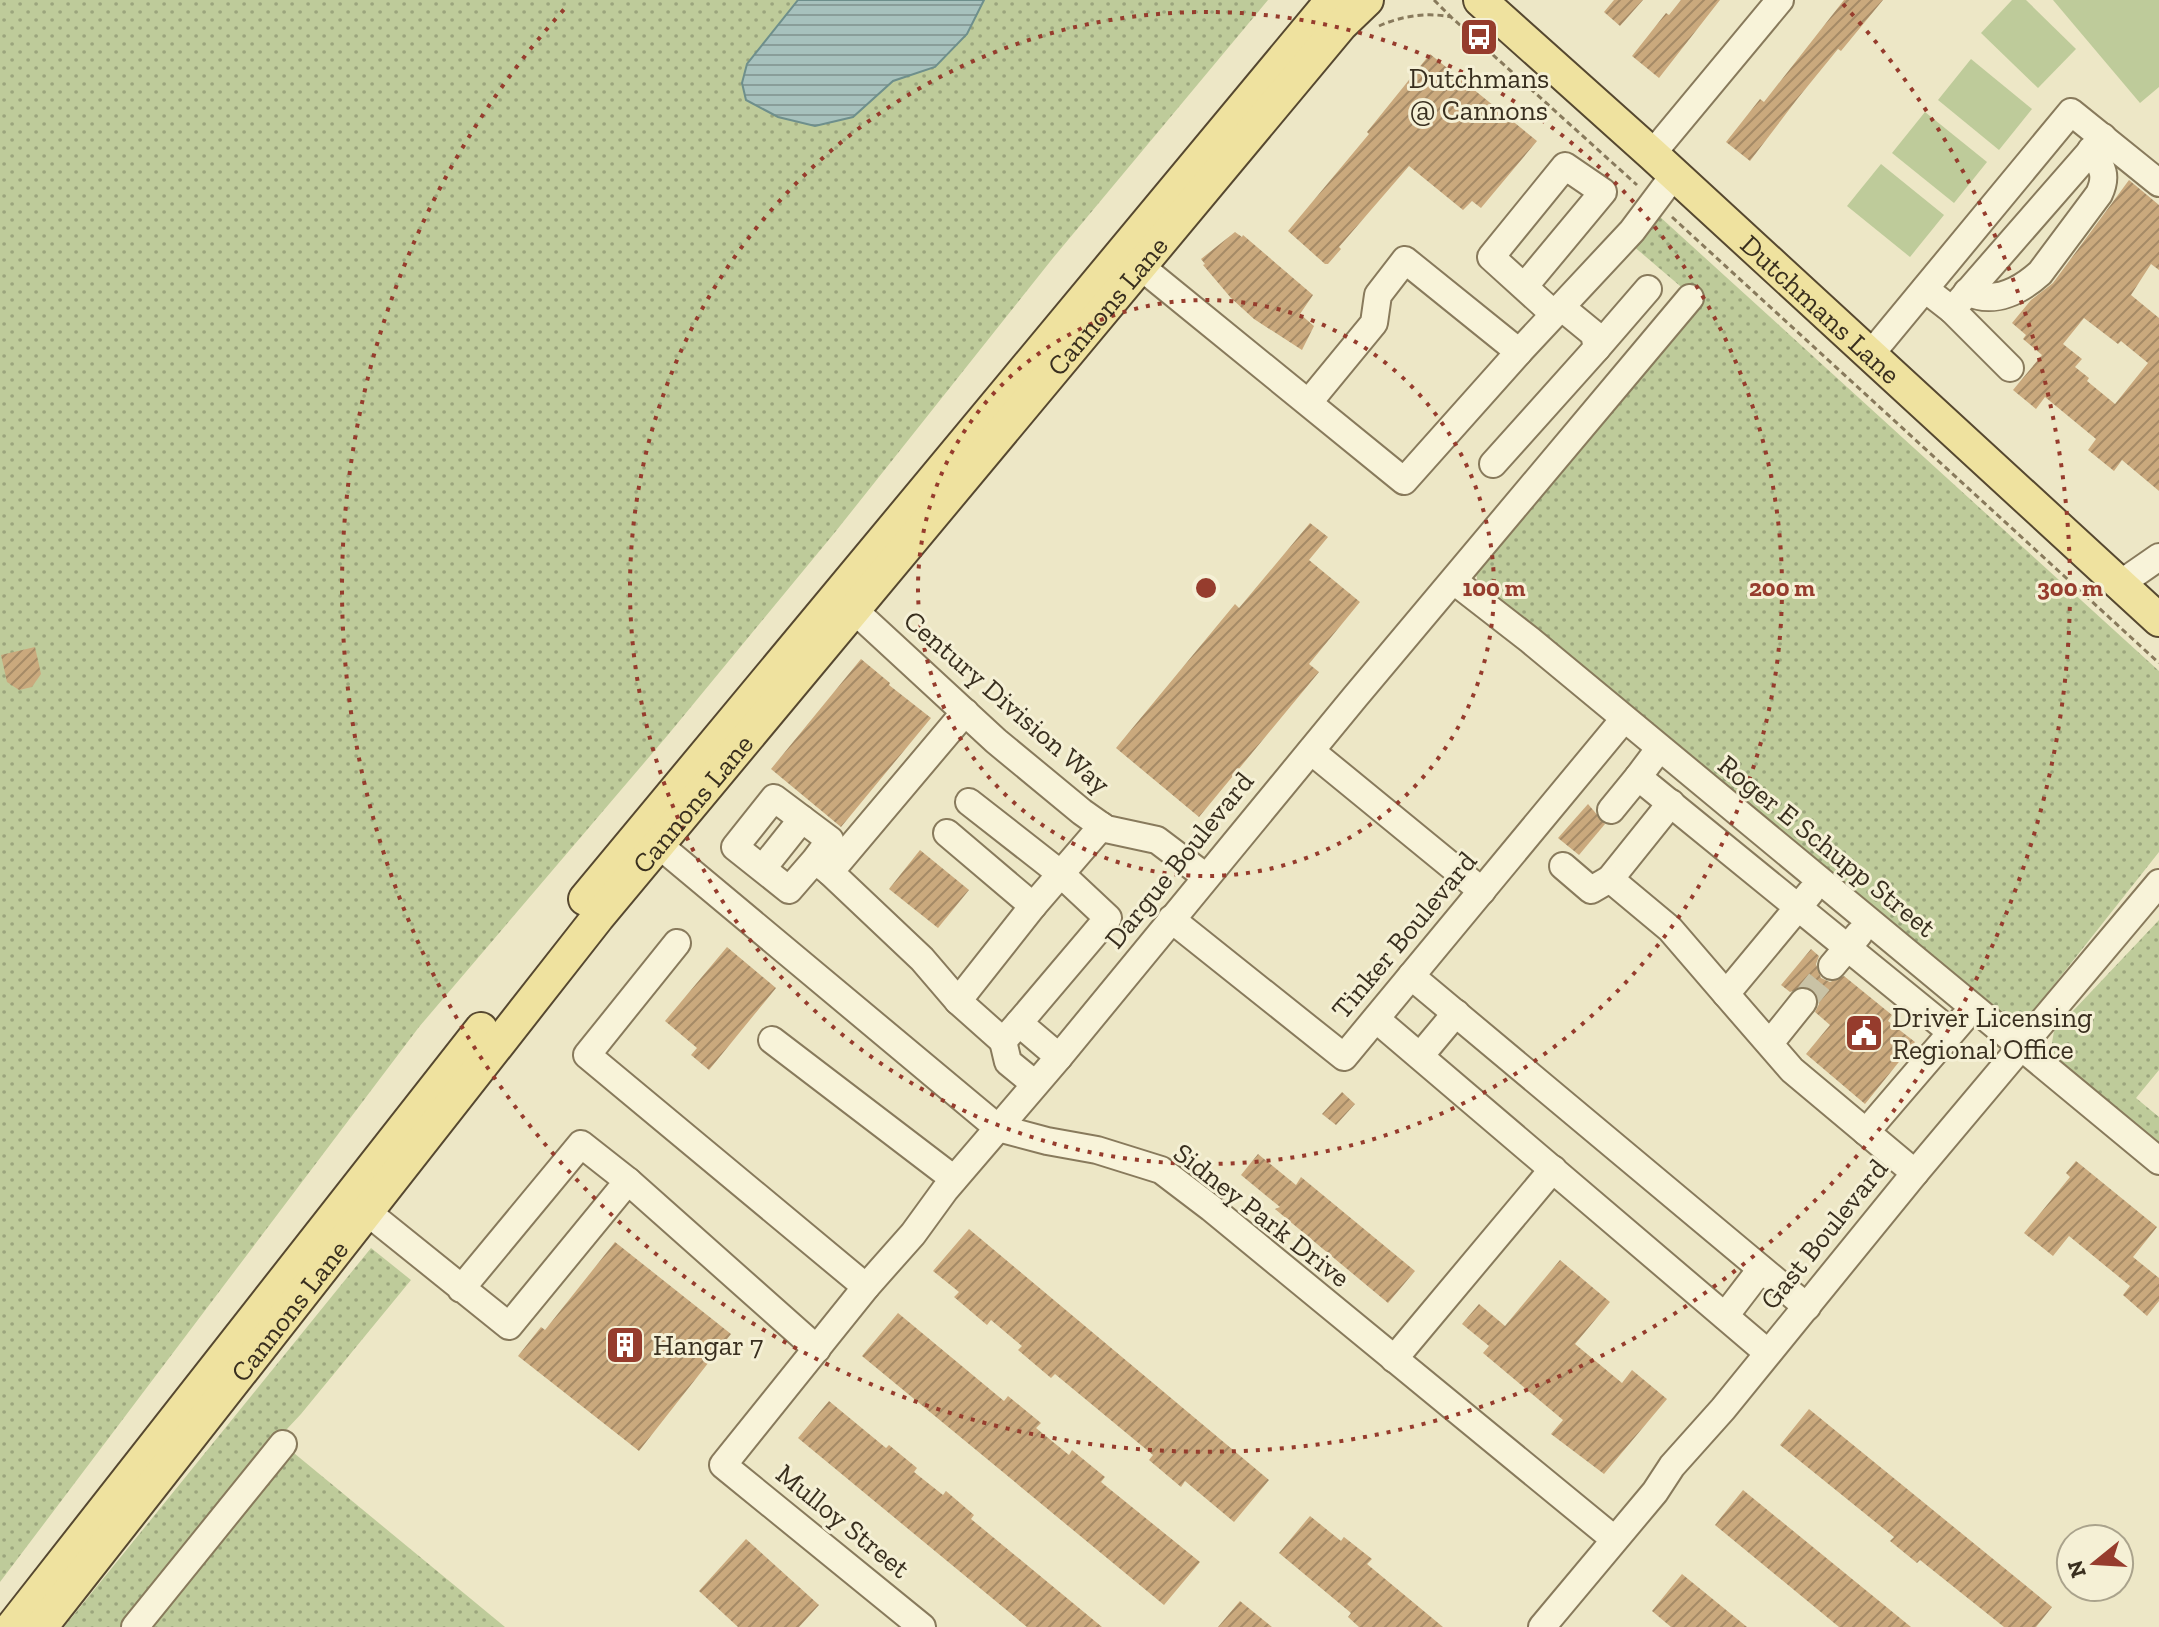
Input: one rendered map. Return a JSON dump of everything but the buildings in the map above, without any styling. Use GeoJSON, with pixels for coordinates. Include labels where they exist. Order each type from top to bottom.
{"type":"FeatureCollection","features":[{"type":"Feature","properties":{"kind":"main road","name":"Cannons Lane"},"geometry":{"type":"LineString","coordinates":[[12,1627],[357,1204],[579,940],[650,837],[845,602],[1332,0]]}},
{"type":"Feature","properties":{"kind":"main road","name":"Dutchmans Lane"},"geometry":{"type":"LineString","coordinates":[[1480,0],[2159,620]]}},
{"type":"Feature","properties":{"kind":"main road","name":"Cannons Lane"},"geometry":{"type":"LineString","coordinates":[[845,602],[1140,266],[1341,25],[1370,14]]}},
{"type":"Feature","properties":{"kind":"main road","name":"Cannons Lane"},"geometry":{"type":"LineString","coordinates":[[41,1627],[357,1204]]}},
{"type":"Feature","properties":{"kind":"street"},"geometry":{"type":"LineString","coordinates":[[1140,266],[1404,481],[1632,231],[1654,200],[1663,164],[1780,0]]}},
{"type":"Feature","properties":{"kind":"street"},"geometry":{"type":"LineString","coordinates":[[1870,355],[2071,112],[2097,144],[2159,183]]}},
{"type":"Feature","properties":{"kind":"street"},"geometry":{"type":"LineString","coordinates":[[1960,301],[2097,144]]}},
{"type":"Feature","properties":{"kind":"street"},"geometry":{"type":"LineString","coordinates":[[1925,289],[1960,301],[1977,297],[1993,298],[2028,283],[2040,273],[2105,183],[2105,171],[2097,144]]}},
{"type":"Feature","properties":{"kind":"street"},"geometry":{"type":"LineString","coordinates":[[1524,287],[1603,192],[1565,166],[1491,257],[1524,287],[1594,334],[1597,348]]}},
{"type":"Feature","properties":{"kind":"street"},"geometry":{"type":"LineString","coordinates":[[1309,402],[1374,323],[1378,295],[1405,260],[1519,352]]}},
{"type":"Feature","properties":{"kind":"street"},"geometry":{"type":"LineString","coordinates":[[1493,464],[1648,289]]}},
{"type":"Feature","properties":{"kind":"street","name":"Dargue Boulevard"},"geometry":{"type":"LineString","coordinates":[[723,1465],[866,1287],[913,1234],[954,1179],[1690,298]]}},
{"type":"Feature","properties":{"kind":"street"},"geometry":{"type":"LineString","coordinates":[[1960,301],[2010,368]]}},
{"type":"Feature","properties":{"kind":"street"},"geometry":{"type":"LineString","coordinates":[[2120,584],[2159,557]]}},
{"type":"Feature","properties":{"kind":"street","name":"Roger E Schupp Street"},"geometry":{"type":"LineString","coordinates":[[1454,581],[1530,640],[2159,1161]]}},
{"type":"Feature","properties":{"kind":"street","name":"Century Division Way"},"geometry":{"type":"LineString","coordinates":[[845,602],[996,741],[1102,826],[1157,840],[1206,877]]}},
{"type":"Feature","properties":{"kind":"street"},"geometry":{"type":"LineString","coordinates":[[822,866],[830,840],[774,798],[735,847],[789,890],[822,866],[965,712]]}},
{"type":"Feature","properties":{"kind":"street","name":"Tinker Boulevard"},"geometry":{"type":"LineString","coordinates":[[1171,919],[1344,1057],[1624,719]]}},
{"type":"Feature","properties":{"kind":"street"},"geometry":{"type":"LineString","coordinates":[[1611,810],[1659,749]]}},
{"type":"Feature","properties":{"kind":"street"},"geometry":{"type":"LineString","coordinates":[[1311,751],[1482,891]]}},
{"type":"Feature","properties":{"kind":"street"},"geometry":{"type":"LineString","coordinates":[[1638,777],[1798,906],[1840,957],[1951,1032]]}},
{"type":"Feature","properties":{"kind":"street"},"geometry":{"type":"LineString","coordinates":[[969,802],[1061,874],[1108,918],[1011,1032],[1008,1062],[1035,1084]]}},
{"type":"Feature","properties":{"kind":"street"},"geometry":{"type":"LineString","coordinates":[[1563,866],[1591,890],[1610,879],[1671,803]]}},
{"type":"Feature","properties":{"kind":"street"},"geometry":{"type":"LineString","coordinates":[[763,868],[802,819]]}},
{"type":"Feature","properties":{"kind":"street"},"geometry":{"type":"LineString","coordinates":[[958,1001],[1033,906],[1102,826]]}},
{"type":"Feature","properties":{"kind":"street"},"geometry":{"type":"LineString","coordinates":[[947,833],[1033,906]]}},
{"type":"Feature","properties":{"kind":"street","name":"Sidney Park Drive"},"geometry":{"type":"LineString","coordinates":[[650,837],[998,1128],[1097,1150],[1161,1170],[1614,1539]]}},
{"type":"Feature","properties":{"kind":"street"},"geometry":{"type":"LineString","coordinates":[[822,866],[922,959],[958,1001],[1059,1057]]}},
{"type":"Feature","properties":{"kind":"street"},"geometry":{"type":"LineString","coordinates":[[1610,879],[1670,929],[1792,1070],[1915,1173]]}},
{"type":"Feature","properties":{"kind":"street"},"geometry":{"type":"LineString","coordinates":[[1726,994],[1820,881]]}},
{"type":"Feature","properties":{"kind":"street","name":"Gast Boulevard"},"geometry":{"type":"LineString","coordinates":[[1542,1627],[1915,1173],[2159,883]]}},
{"type":"Feature","properties":{"kind":"street"},"geometry":{"type":"LineString","coordinates":[[1840,957],[1869,922]]}},
{"type":"Feature","properties":{"kind":"street"},"geometry":{"type":"LineString","coordinates":[[677,943],[587,1055],[866,1287]]}},
{"type":"Feature","properties":{"kind":"street"},"geometry":{"type":"LineString","coordinates":[[1411,976],[1807,1307]]}},
{"type":"Feature","properties":{"kind":"street"},"geometry":{"type":"LineString","coordinates":[[1770,1043],[1803,1002]]}},
{"type":"Feature","properties":{"kind":"street"},"geometry":{"type":"LineString","coordinates":[[1866,1132],[1974,1008]]}},
{"type":"Feature","properties":{"kind":"street"},"geometry":{"type":"LineString","coordinates":[[1420,1056],[1456,1013]]}},
{"type":"Feature","properties":{"kind":"street"},"geometry":{"type":"LineString","coordinates":[[1376,1019],[1768,1353]]}},
{"type":"Feature","properties":{"kind":"street"},"geometry":{"type":"LineString","coordinates":[[772,1040],[954,1179]]}},
{"type":"Feature","properties":{"kind":"street"},"geometry":{"type":"LineString","coordinates":[[461,1289],[581,1144],[628,1181],[817,1349]]}},
{"type":"Feature","properties":{"kind":"street"},"geometry":{"type":"LineString","coordinates":[[1394,1359],[1553,1169]]}},
{"type":"Feature","properties":{"kind":"street"},"geometry":{"type":"LineString","coordinates":[[357,1204],[509,1326],[628,1181]]}},
{"type":"Feature","properties":{"kind":"street"},"geometry":{"type":"LineString","coordinates":[[1725,1316],[1761,1269]]}},
{"type":"Feature","properties":{"kind":"street"},"geometry":{"type":"LineString","coordinates":[[135,1627],[283,1444]]}},
{"type":"Feature","properties":{"kind":"street","name":"Mulloy Street"},"geometry":{"type":"LineString","coordinates":[[723,1465],[922,1627]]}},
{"type":"Feature","properties":{"kind":"path"},"geometry":{"type":"LineString","coordinates":[[1434,0],[2159,663]]}},
{"type":"Feature","properties":{"kind":"path"},"geometry":{"type":"LineString","coordinates":[[1370,14],[1435,14],[1451,17]]}},
{"type":"Feature","properties":{"kind":"green space"},"geometry":{"type":"Polygon","coordinates":[[[0,0],[1268,0],[1053,258],[836,531],[667,736],[419,1027],[0,1582],[0,0]]]}},
{"type":"Feature","properties":{"kind":"green space"},"geometry":{"type":"Polygon","coordinates":[[[2012,0],[2026,0],[2076,49],[2038,88],[1981,33],[2012,0]]]}},
{"type":"Feature","properties":{"kind":"green space"},"geometry":{"type":"Polygon","coordinates":[[[2053,0],[2159,0],[2159,87],[2140,103],[2053,0]]]}},
{"type":"Feature","properties":{"kind":"green space"},"geometry":{"type":"Polygon","coordinates":[[[1971,59],[2032,109],[1999,150],[1938,100],[1971,59]]]}},
{"type":"Feature","properties":{"kind":"green space"},"geometry":{"type":"Polygon","coordinates":[[[1925,112],[1987,162],[1954,203],[1892,153],[1925,112]]]}},
{"type":"Feature","properties":{"kind":"green space"},"geometry":{"type":"Polygon","coordinates":[[[1881,164],[1944,215],[1910,257],[1847,206],[1881,164]]]}},
{"type":"Feature","properties":{"kind":"green space"},"geometry":{"type":"Polygon","coordinates":[[[1659,216],[2159,671],[2159,852],[2011,1039],[1481,592],[1475,571],[1693,297],[1632,245],[1659,216]]]}},
{"type":"Feature","properties":{"kind":"green space"},"geometry":{"type":"Polygon","coordinates":[[[2159,920],[2159,1070],[2136,1098],[2159,1117],[2159,1152],[2049,1060],[2054,1031],[2159,920]]]}},
{"type":"Feature","properties":{"kind":"green space"},"geometry":{"type":"Polygon","coordinates":[[[371,1248],[411,1280],[301,1414],[257,1461],[127,1627],[64,1627],[371,1248]]]}},
{"type":"Feature","properties":{"kind":"green space"},"geometry":{"type":"Polygon","coordinates":[[[283,1444],[505,1627],[140,1627],[283,1444]]]}},
{"type":"Feature","properties":{"kind":"water"},"geometry":{"type":"Polygon","coordinates":[[[798,0],[984,0],[967,34],[935,67],[893,81],[853,117],[815,126],[778,117],[746,100],[742,83],[747,64],[798,0]]]}},
{"type":"Feature","properties":{"kind":"tunnel"},"geometry":{"type":"LineString","coordinates":[[1803,1002],[1832,966]]}},
{"type":"Feature","properties":{"kind":"place","name":"Dutchmans @ Cannons"},"geometry":{"type":"Point","coordinates":[1479,37]}},
{"type":"Feature","properties":{"kind":"place","name":"Driver Licensing Regional Office"},"geometry":{"type":"Point","coordinates":[1864,1033]}},
{"type":"Feature","properties":{"kind":"place","name":"Hangar 7"},"geometry":{"type":"Point","coordinates":[625,1345]}}]}
